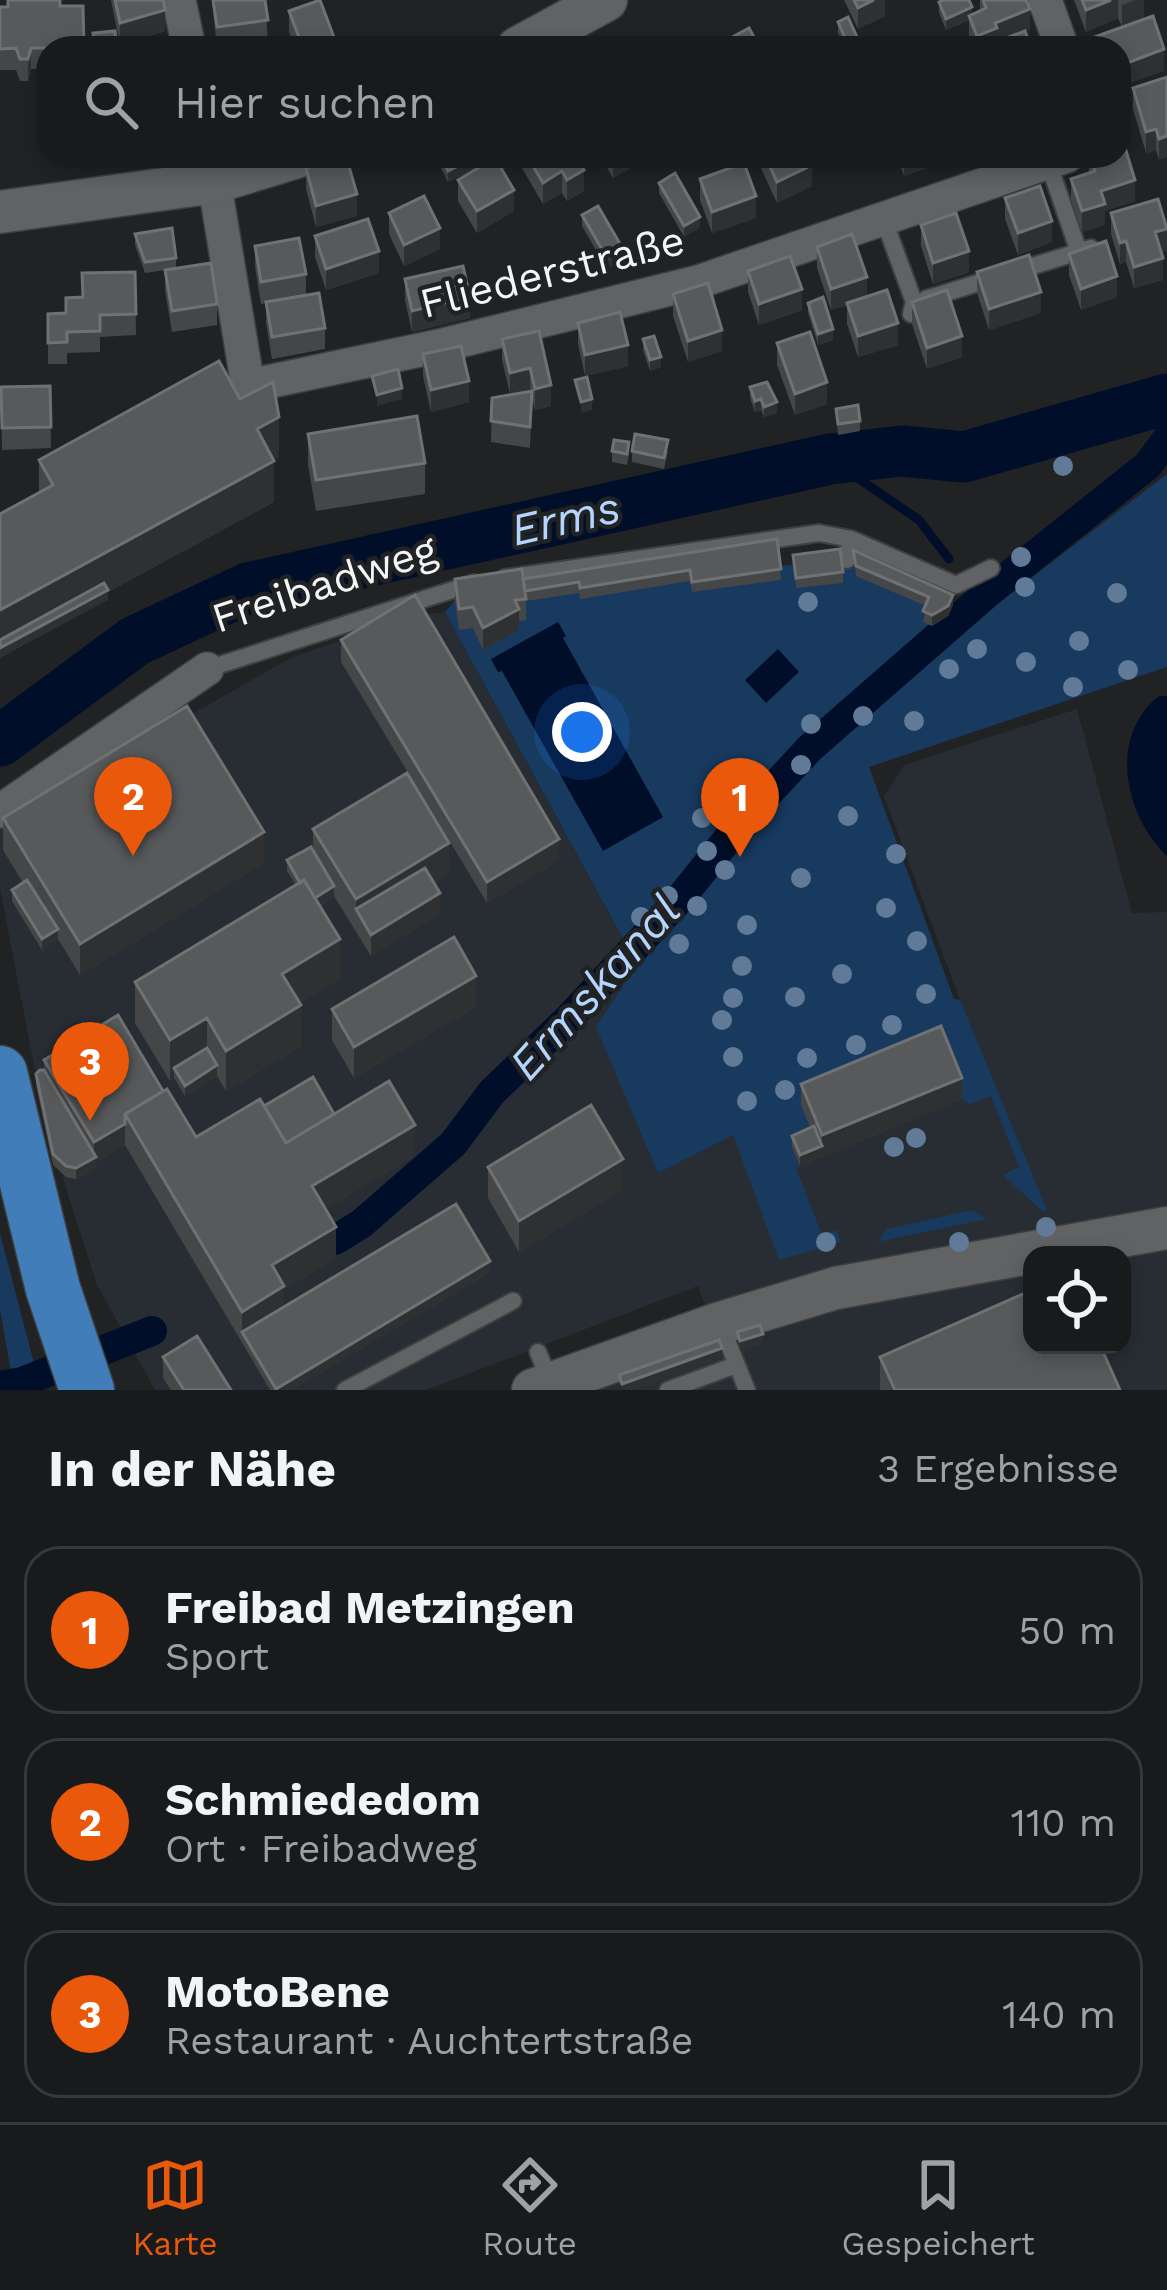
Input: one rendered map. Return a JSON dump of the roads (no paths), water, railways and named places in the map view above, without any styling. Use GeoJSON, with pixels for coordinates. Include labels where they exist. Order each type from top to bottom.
{"type":"FeatureCollection","features":[{"type":"Feature","properties":{"kind":"main road"},"geometry":{"type":"LineString","coordinates":[[0,1073],[22,1174],[64,1325],[86,1385]]}},
{"type":"Feature","properties":{"kind":"street"},"geometry":{"type":"LineString","coordinates":[[179,0],[186,36]]}},
{"type":"Feature","properties":{"kind":"street"},"geometry":{"type":"LineString","coordinates":[[1045,0],[1058,36]]}},
{"type":"Feature","properties":{"kind":"street"},"geometry":{"type":"LineString","coordinates":[[539,36],[598,2]]}},
{"type":"Feature","properties":{"kind":"street","name":"Fliederstraße"},"geometry":{"type":"LineString","coordinates":[[213,169],[248,386],[439,346],[698,282],[1037,168]]}},
{"type":"Feature","properties":{"kind":"street"},"geometry":{"type":"LineString","coordinates":[[0,212],[213,169]]}},
{"type":"Feature","properties":{"kind":"street","name":"Freibadweg"},"geometry":{"type":"LineString","coordinates":[[0,811],[207,669]]}},
{"type":"Feature","properties":{"kind":"street"},"geometry":{"type":"LineString","coordinates":[[563,1377],[720,1322],[836,1288],[1167,1228]]}},
{"type":"Feature","properties":{"kind":"lane"},"geometry":{"type":"LineString","coordinates":[[1060,168],[1079,252]]}},
{"type":"Feature","properties":{"kind":"lane"},"geometry":{"type":"LineString","coordinates":[[884,220],[912,308],[1103,244]]}},
{"type":"Feature","properties":{"kind":"lane","name":"Freibadweg"},"geometry":{"type":"LineString","coordinates":[[207,669],[458,586],[804,534],[851,539],[956,585],[991,568]]}},
{"type":"Feature","properties":{"kind":"lane"},"geometry":{"type":"LineString","coordinates":[[847,560],[851,539]]}},
{"type":"Feature","properties":{"kind":"lane"},"geometry":{"type":"LineString","coordinates":[[345,1390],[513,1301]]}},
{"type":"Feature","properties":{"kind":"lane"},"geometry":{"type":"LineString","coordinates":[[720,1322],[747,1390]]}},
{"type":"Feature","properties":{"kind":"lane"},"geometry":{"type":"LineString","coordinates":[[668,1390],[736,1365]]}},
{"type":"Feature","properties":{"kind":"waterway","name":"Erms"},"geometry":{"type":"LineString","coordinates":[[0,741],[135,641],[248,588],[830,459],[902,451],[964,457],[1167,399]]}},
{"type":"Feature","properties":{"kind":"waterway","name":"Ermskanal"},"geometry":{"type":"LineString","coordinates":[[335,1240],[361,1224],[453,1144],[492,1092],[678,901],[810,748],[991,590],[1148,465],[1167,439]]}},
{"type":"Feature","properties":{"kind":"waterway"},"geometry":{"type":"LineString","coordinates":[[830,459],[919,520],[949,559]]}},
{"type":"Feature","properties":{"kind":"waterway","name":"Ermskanal"},"geometry":{"type":"LineString","coordinates":[[0,1386],[22,1382],[152,1331]]}},
{"type":"Feature","properties":{"kind":"place","name":"Schmiededom"},"geometry":{"type":"Point","coordinates":[133,856]}},
{"type":"Feature","properties":{"kind":"place","name":"Freibad Metzingen"},"geometry":{"type":"Point","coordinates":[740,857]}},
{"type":"Feature","properties":{"kind":"place","name":"MotoBene"},"geometry":{"type":"Point","coordinates":[90,1121]}}]}
